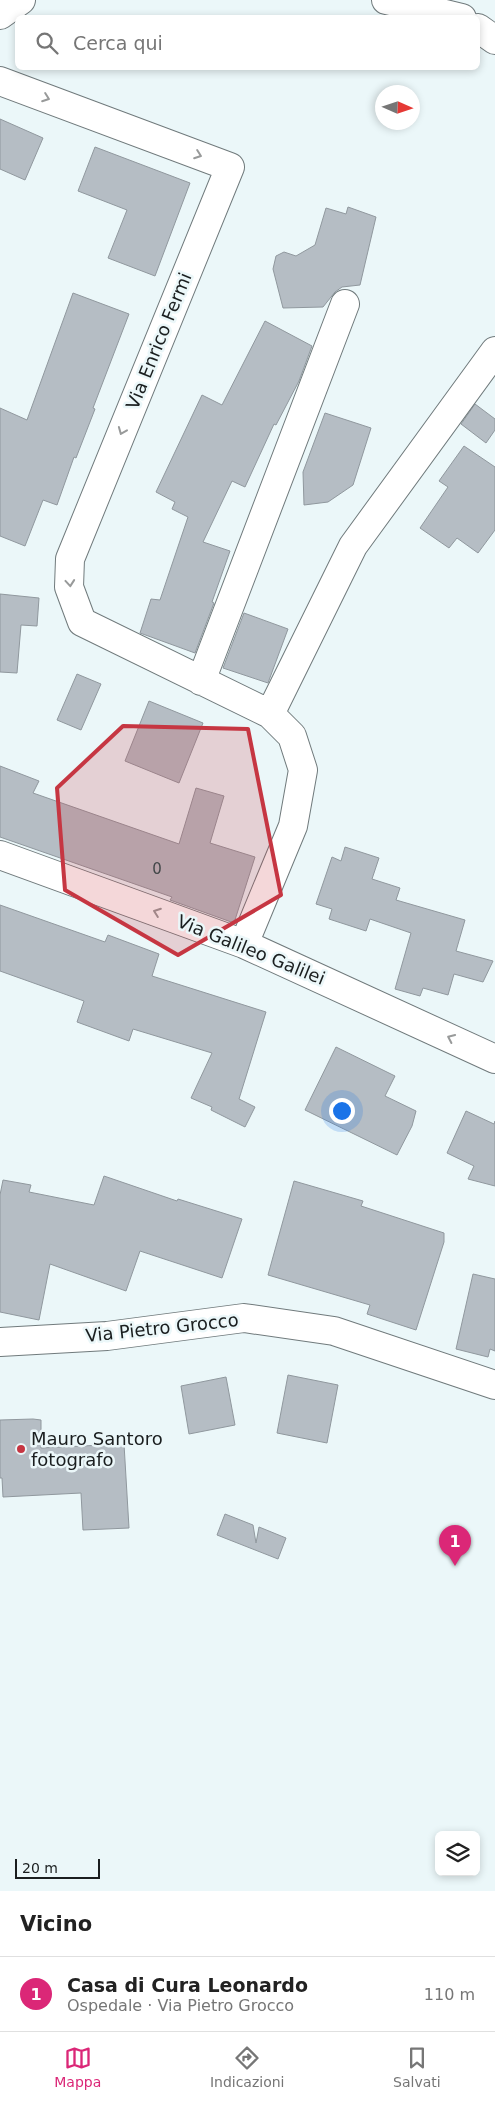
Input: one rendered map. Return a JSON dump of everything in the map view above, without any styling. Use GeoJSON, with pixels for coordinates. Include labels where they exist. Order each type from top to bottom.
{"type":"FeatureCollection","features":[{"type":"Feature","properties":{"kind":"street"},"geometry":{"type":"LineString","coordinates":[[0,15],[21,0]]}},
{"type":"Feature","properties":{"kind":"street"},"geometry":{"type":"LineString","coordinates":[[386,0],[449,15]]}},
{"type":"Feature","properties":{"kind":"street"},"geometry":{"type":"LineString","coordinates":[[480,29],[495,40]]}},
{"type":"Feature","properties":{"kind":"street","name":"Via Enrico Fermi"},"geometry":{"type":"LineString","coordinates":[[0,81],[230,167],[70,559],[69,587],[82,622],[270,714],[292,736],[303,770],[294,826],[244,944]]}},
{"type":"Feature","properties":{"kind":"street"},"geometry":{"type":"LineString","coordinates":[[201,681],[345,304]]}},
{"type":"Feature","properties":{"kind":"street"},"geometry":{"type":"LineString","coordinates":[[270,714],[353,546],[495,351]]}},
{"type":"Feature","properties":{"kind":"street","name":"Via Galileo Galilei"},"geometry":{"type":"LineString","coordinates":[[0,855],[244,944],[495,1059]]}},
{"type":"Feature","properties":{"kind":"street","name":"Via Pietro Grocco"},"geometry":{"type":"LineString","coordinates":[[0,1342],[107,1336],[244,1318],[334,1331],[495,1385]]}},
{"type":"Feature","properties":{"kind":"highlighted area"},"geometry":{"type":"Polygon","coordinates":[[[123,726],[248,729],[281,895],[178,955],[65,890],[57,788],[123,726]]]}},
{"type":"Feature","properties":{"kind":"building"},"geometry":{"type":"Polygon","coordinates":[[[0,119],[43,138],[25,180],[0,169],[0,119]]]}},
{"type":"Feature","properties":{"kind":"building"},"geometry":{"type":"Polygon","coordinates":[[[95,147],[190,183],[155,276],[108,258],[127,210],[78,191],[95,147]]]}},
{"type":"Feature","properties":{"kind":"building"},"geometry":{"type":"Polygon","coordinates":[[[348,207],[376,217],[360,285],[342,287],[335,292],[323,307],[283,308],[273,269],[276,256],[284,252],[296,256],[315,245],[326,208],[346,214],[348,207]]]}},
{"type":"Feature","properties":{"kind":"building"},"geometry":{"type":"Polygon","coordinates":[[[73,293],[129,314],[93,408],[95,409],[76,458],[74,457],[57,505],[43,500],[25,546],[0,536],[0,408],[27,420],[73,293]]]}},
{"type":"Feature","properties":{"kind":"building"},"geometry":{"type":"Polygon","coordinates":[[[265,321],[312,346],[299,381],[276,425],[274,424],[245,487],[232,481],[203,542],[230,551],[212,602],[214,603],[195,653],[140,633],[151,599],[160,600],[188,517],[172,509],[175,502],[156,492],[202,395],[222,405],[265,321]]]}},
{"type":"Feature","properties":{"kind":"building"},"geometry":{"type":"Polygon","coordinates":[[[475,404],[495,419],[495,430],[486,443],[461,424],[475,404]]]}},
{"type":"Feature","properties":{"kind":"building"},"geometry":{"type":"Polygon","coordinates":[[[325,413],[371,428],[353,485],[328,502],[304,505],[303,472],[325,413]]]}},
{"type":"Feature","properties":{"kind":"building"},"geometry":{"type":"Polygon","coordinates":[[[464,446],[495,467],[495,530],[478,553],[457,538],[449,548],[420,528],[448,487],[439,481],[464,446]]]}},
{"type":"Feature","properties":{"kind":"building"},"geometry":{"type":"Polygon","coordinates":[[[0,594],[39,598],[37,626],[21,625],[17,673],[0,672],[0,594]]]}},
{"type":"Feature","properties":{"kind":"building"},"geometry":{"type":"Polygon","coordinates":[[[244,613],[288,629],[268,683],[223,668],[244,613]]]}},
{"type":"Feature","properties":{"kind":"building"},"geometry":{"type":"Polygon","coordinates":[[[77,674],[101,684],[81,730],[57,720],[77,674]]]}},
{"type":"Feature","properties":{"kind":"building"},"geometry":{"type":"Polygon","coordinates":[[[149,701],[203,723],[179,783],[125,761],[149,701]]]}},
{"type":"Feature","properties":{"kind":"building"},"geometry":{"type":"Polygon","coordinates":[[[0,766],[39,781],[33,793],[179,844],[196,788],[224,796],[210,843],[255,857],[234,923],[170,900],[172,897],[0,837],[0,766]]]}},
{"type":"Feature","properties":{"kind":"building"},"geometry":{"type":"Polygon","coordinates":[[[345,847],[379,858],[372,879],[400,888],[396,900],[465,920],[456,951],[493,961],[483,982],[454,974],[448,995],[423,988],[420,996],[395,989],[411,933],[370,919],[366,931],[329,919],[332,909],[316,904],[332,857],[341,861],[345,847]]]}},
{"type":"Feature","properties":{"kind":"building"},"geometry":{"type":"Polygon","coordinates":[[[0,905],[105,942],[108,935],[159,954],[152,976],[266,1012],[239,1099],[255,1107],[245,1127],[211,1110],[212,1107],[191,1098],[212,1053],[133,1029],[129,1041],[77,1022],[84,1001],[0,971],[0,905]]]}},
{"type":"Feature","properties":{"kind":"building"},"geometry":{"type":"Polygon","coordinates":[[[336,1047],[395,1076],[385,1096],[416,1111],[412,1126],[397,1155],[305,1110],[336,1047]]]}},
{"type":"Feature","properties":{"kind":"building"},"geometry":{"type":"Polygon","coordinates":[[[466,1111],[494,1124],[495,1121],[495,1186],[468,1179],[474,1166],[447,1153],[466,1111]]]}},
{"type":"Feature","properties":{"kind":"building"},"geometry":{"type":"Polygon","coordinates":[[[104,1176],[177,1201],[178,1199],[242,1219],[222,1278],[140,1251],[126,1291],[50,1264],[39,1320],[0,1312],[0,1195],[3,1180],[31,1185],[29,1192],[94,1205],[104,1176]]]}},
{"type":"Feature","properties":{"kind":"building"},"geometry":{"type":"Polygon","coordinates":[[[294,1181],[363,1201],[361,1206],[444,1233],[444,1242],[416,1330],[367,1314],[370,1305],[268,1275],[294,1181]]]}},
{"type":"Feature","properties":{"kind":"building"},"geometry":{"type":"Polygon","coordinates":[[[473,1274],[495,1279],[495,1351],[490,1349],[488,1357],[456,1349],[473,1274]]]}},
{"type":"Feature","properties":{"kind":"building"},"geometry":{"type":"Polygon","coordinates":[[[288,1375],[338,1385],[327,1443],[277,1433],[288,1375]]]}},
{"type":"Feature","properties":{"kind":"building"},"geometry":{"type":"Polygon","coordinates":[[[226,1377],[235,1425],[189,1434],[181,1386],[226,1377]]]}},
{"type":"Feature","properties":{"kind":"building"},"geometry":{"type":"Polygon","coordinates":[[[0,1420],[41,1420],[41,1448],[124,1444],[129,1528],[83,1530],[81,1493],[3,1497],[2,1478],[0,1478],[0,1420]]]}},
{"type":"Feature","properties":{"kind":"building"},"geometry":{"type":"Polygon","coordinates":[[[225,1514],[253,1525],[256,1543],[259,1527],[286,1538],[278,1559],[217,1535],[225,1514]]]}},
{"type":"Feature","properties":{"kind":"place","name":"Mauro Santoro fotografo"},"geometry":{"type":"Point","coordinates":[21,1449]}},
{"type":"Feature","properties":{"kind":"place","name":"Casa di Cura Leonardo"},"geometry":{"type":"Point","coordinates":[455,1566]}}]}
